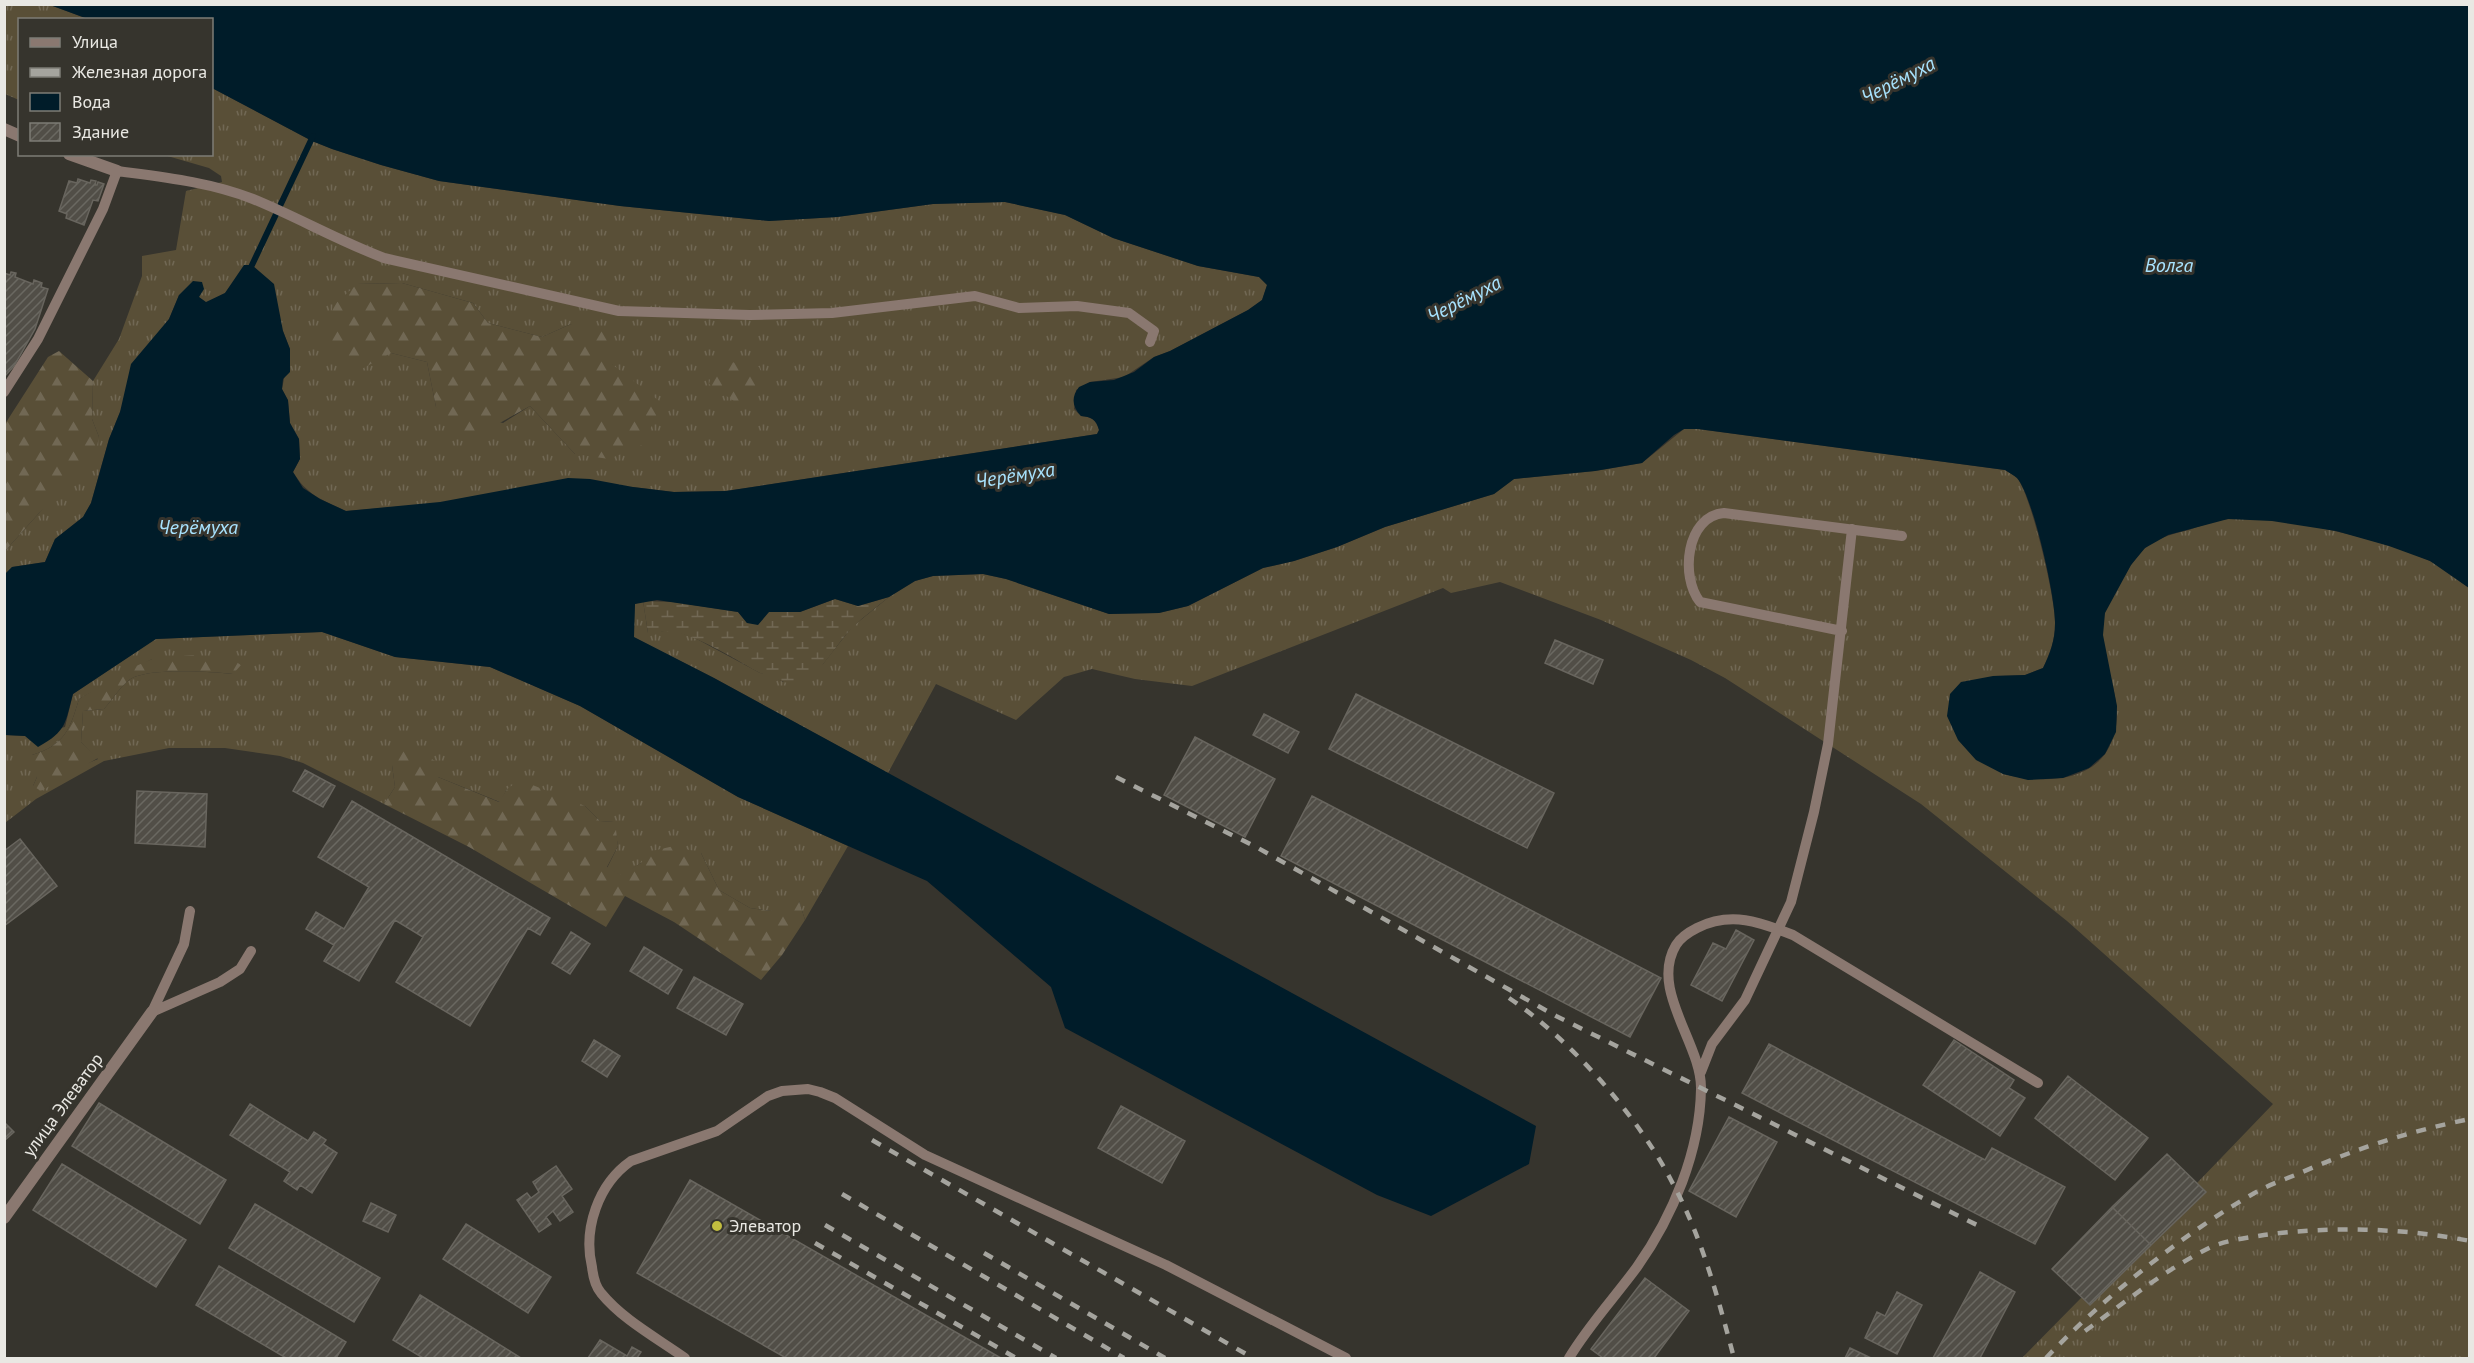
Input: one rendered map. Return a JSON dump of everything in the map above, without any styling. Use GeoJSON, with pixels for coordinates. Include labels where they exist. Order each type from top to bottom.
{"type":"FeatureCollection","features":[{"type":"Feature","properties":{"kind":"street"},"geometry":{"type":"LineString","coordinates":[[4,129],[18,135]]}},
{"type":"Feature","properties":{"kind":"street"},"geometry":{"type":"LineString","coordinates":[[75,156],[117,171]]}},
{"type":"Feature","properties":{"kind":"street","name":"улица Элеватор"},"geometry":{"type":"LineString","coordinates":[[4,1218],[152,1012]]}},
{"type":"Feature","properties":{"kind":"lane"},"geometry":{"type":"LineString","coordinates":[[4,392],[38,339],[103,209],[117,171],[202,184],[252,199],[349,245],[384,258],[619,311],[750,315],[832,313],[975,296],[1019,308],[1077,306],[1129,313],[1154,332],[1150,342]]}},
{"type":"Feature","properties":{"kind":"lane"},"geometry":{"type":"LineString","coordinates":[[1842,631],[1700,602],[1695,596],[1692,584],[1690,556],[1696,531],[1707,517],[1714,514],[1902,536]]}},
{"type":"Feature","properties":{"kind":"lane"},"geometry":{"type":"LineString","coordinates":[[1569,1359],[1650,1248],[1678,1192],[1699,1128],[1701,1072],[1712,1044],[1745,1000],[1791,902],[1822,776],[1833,709],[1852,529]]}},
{"type":"Feature","properties":{"kind":"lane"},"geometry":{"type":"LineString","coordinates":[[152,1012],[184,944],[190,911]]}},
{"type":"Feature","properties":{"kind":"lane"},"geometry":{"type":"LineString","coordinates":[[1701,1072],[1676,1011],[1672,995],[1669,975],[1676,945],[1686,933],[1721,919],[1750,919],[1816,947],[2038,1083]]}},
{"type":"Feature","properties":{"kind":"lane"},"geometry":{"type":"LineString","coordinates":[[152,1012],[220,982],[240,969],[251,951]]}},
{"type":"Feature","properties":{"kind":"lane"},"geometry":{"type":"LineString","coordinates":[[685,1359],[616,1308],[599,1291],[594,1279],[588,1246],[589,1232],[597,1206],[613,1177],[631,1161],[717,1131],[768,1096],[794,1089],[808,1089],[835,1098],[925,1155],[1166,1265],[1346,1359]]}},
{"type":"Feature","properties":{"kind":"green space"},"geometry":{"type":"Polygon","coordinates":[[[4,5],[50,5],[85,18],[18,18],[18,100],[5,94],[4,5]]]}},
{"type":"Feature","properties":{"kind":"green space"},"geometry":{"type":"Polygon","coordinates":[[[213,89],[312,141],[381,165],[439,181],[620,206],[769,221],[837,217],[933,204],[1005,202],[1065,215],[1113,238],[1198,266],[1259,277],[1267,285],[1262,300],[1248,310],[1154,357],[1124,377],[1090,382],[1076,390],[1074,409],[1081,416],[1095,421],[1099,430],[1097,434],[726,491],[674,492],[633,487],[346,511],[310,492],[293,472],[300,459],[299,439],[290,423],[288,401],[282,389],[290,349],[283,331],[231,285],[225,293],[206,303],[199,297],[179,295],[169,319],[155,338],[120,412],[109,439],[91,503],[83,517],[55,539],[45,562],[12,567],[5,574],[5,551],[40,512],[99,437],[92,419],[93,381],[119,339],[142,276],[142,256],[176,250],[186,191],[222,182],[221,176],[209,168],[167,156],[213,156],[213,89]],[[402,283],[357,284],[391,353],[427,362],[436,407],[503,423],[530,406],[575,454],[613,365],[571,324],[542,337],[488,323],[473,303],[402,283]]]}},
{"type":"Feature","properties":{"kind":"green space"},"geometry":{"type":"Polygon","coordinates":[[[402,283],[473,303],[488,323],[542,337],[571,324],[606,332],[613,365],[663,404],[642,445],[609,459],[575,454],[530,406],[469,440],[436,407],[427,362],[391,353],[358,371],[323,341],[333,306],[357,284],[402,283]]]}},
{"type":"Feature","properties":{"kind":"green space"},"geometry":{"type":"Polygon","coordinates":[[[59,351],[93,381],[92,419],[99,437],[94,460],[40,512],[5,551],[5,424],[48,357],[59,351]]]}},
{"type":"Feature","properties":{"kind":"green space"},"geometry":{"type":"Polygon","coordinates":[[[715,359],[759,367],[766,382],[744,408],[709,384],[715,359]]]}},
{"type":"Feature","properties":{"kind":"green space"},"geometry":{"type":"Polygon","coordinates":[[[1684,429],[2005,470],[2017,478],[2029,504],[2042,548],[2055,624],[2052,646],[2043,668],[2025,675],[1993,676],[2003,774],[2016,777],[2044,779],[2073,775],[2098,762],[2107,751],[2114,734],[2117,717],[2116,700],[2104,649],[2102,632],[2104,614],[2137,556],[2148,545],[2163,537],[2229,519],[2276,521],[2303,525],[2358,537],[2408,552],[2434,563],[2469,588],[2469,1358],[2022,1358],[2082,1297],[2090,1305],[2205,1191],[2197,1183],[2273,1104],[2067,921],[1921,804],[1725,678],[1691,660],[1601,620],[1500,582],[1451,593],[1443,588],[1192,686],[1135,679],[1092,669],[1064,677],[1016,720],[936,684],[888,773],[714,678],[633,637],[635,604],[643,601],[648,633],[672,630],[693,637],[760,673],[769,674],[783,682],[823,664],[852,627],[889,597],[915,581],[933,576],[983,574],[1006,579],[1109,614],[1159,613],[1188,606],[1263,568],[1294,561],[1337,547],[1385,527],[1494,494],[1514,479],[1595,471],[1642,463],[1684,429]]]}},
{"type":"Feature","properties":{"kind":"green space"},"geometry":{"type":"Polygon","coordinates":[[[889,597],[853,627],[810,678],[798,684],[787,683],[760,673],[706,644],[676,632],[663,631],[654,635],[648,633],[643,601],[673,602],[738,612],[747,623],[769,612],[800,612],[835,599],[858,606],[889,597]]]}},
{"type":"Feature","properties":{"kind":"green space"},"geometry":{"type":"Polygon","coordinates":[[[322,632],[395,657],[490,667],[580,706],[738,797],[848,846],[805,920],[799,901],[771,911],[750,908],[719,890],[701,853],[641,863],[622,876],[607,868],[618,846],[614,822],[600,821],[585,806],[507,789],[500,802],[438,777],[392,765],[395,787],[384,804],[303,763],[280,756],[225,748],[169,748],[104,761],[36,799],[5,823],[5,735],[25,736],[65,727],[73,694],[155,639],[322,632]],[[152,659],[79,699],[65,734],[52,746],[32,755],[37,777],[33,786],[98,759],[81,742],[83,711],[104,709],[129,680],[150,673],[164,672],[232,674],[240,665],[152,659]]]}},
{"type":"Feature","properties":{"kind":"green space"},"geometry":{"type":"Polygon","coordinates":[[[192,655],[233,660],[241,665],[233,674],[164,672],[150,673],[129,680],[104,709],[83,711],[81,742],[98,758],[41,791],[33,786],[37,777],[28,768],[32,755],[52,746],[65,734],[79,699],[127,670],[152,659],[192,655]]]}},
{"type":"Feature","properties":{"kind":"green space"},"geometry":{"type":"Polygon","coordinates":[[[398,748],[414,749],[437,762],[438,777],[499,802],[507,789],[520,780],[585,806],[600,821],[615,822],[618,846],[607,867],[621,875],[641,863],[648,852],[674,846],[701,853],[719,890],[750,908],[771,911],[782,900],[799,901],[805,920],[782,955],[761,980],[674,922],[625,896],[606,927],[469,847],[384,804],[395,787],[392,765],[398,748]]]}},
{"type":"Feature","properties":{"kind":"water","name":"Волга"},"geometry":{"type":"Polygon","coordinates":[[[50,5],[2469,5],[2469,588],[2430,561],[2389,546],[2336,531],[2272,521],[2228,519],[2168,535],[2145,548],[2131,565],[2105,613],[2103,635],[2117,706],[2116,732],[2105,754],[2089,768],[2063,778],[2028,780],[2003,774],[1976,760],[1958,740],[1947,716],[1950,694],[1961,682],[1993,676],[2025,675],[2043,668],[2052,647],[2055,624],[2048,572],[2030,505],[2017,478],[2005,470],[1698,429],[1684,429],[1674,435],[1642,463],[1595,471],[1514,479],[1494,494],[1385,527],[1337,547],[1294,561],[1263,568],[1188,606],[1159,613],[1109,614],[1006,579],[983,574],[933,576],[915,581],[889,597],[858,606],[835,599],[800,612],[769,612],[758,625],[747,623],[738,612],[657,600],[635,604],[634,637],[714,678],[1536,1126],[1529,1164],[1431,1216],[1377,1195],[1065,1028],[1051,987],[927,881],[738,797],[580,706],[490,667],[395,657],[322,632],[156,639],[73,694],[60,731],[48,741],[38,747],[25,736],[5,735],[5,574],[12,567],[45,562],[55,539],[83,517],[91,503],[109,439],[120,412],[131,364],[169,319],[179,295],[193,281],[202,282],[204,289],[199,297],[206,302],[225,293],[244,265],[252,265],[274,284],[283,331],[290,349],[290,372],[283,379],[282,389],[288,400],[290,423],[299,439],[300,459],[293,472],[303,488],[346,511],[440,502],[568,478],[590,479],[674,492],[726,491],[1097,434],[1099,430],[1095,421],[1081,416],[1074,406],[1075,394],[1079,387],[1090,382],[1114,380],[1134,372],[1154,357],[1248,310],[1262,300],[1267,285],[1259,277],[1198,266],[1113,238],[1065,215],[1005,202],[933,204],[837,217],[769,221],[620,206],[439,181],[381,165],[312,141],[213,89],[213,18],[85,18],[50,5]]]}},
{"type":"Feature","properties":{"kind":"building"},"geometry":{"type":"Polygon","coordinates":[[[78,179],[90,183],[91,180],[96,181],[95,185],[98,182],[104,184],[98,201],[93,200],[84,225],[66,218],[67,214],[59,211],[69,181],[77,183],[78,179]]]}},
{"type":"Feature","properties":{"kind":"building"},"geometry":{"type":"Polygon","coordinates":[[[11,272],[16,273],[15,277],[33,284],[34,280],[42,283],[41,287],[48,289],[35,329],[14,366],[4,377],[4,273],[10,275],[11,272]]]}},
{"type":"Feature","properties":{"kind":"building"},"geometry":{"type":"Polygon","coordinates":[[[1555,640],[1603,660],[1593,684],[1545,663],[1555,640]]]}},
{"type":"Feature","properties":{"kind":"building"},"geometry":{"type":"Polygon","coordinates":[[[1356,694],[1554,793],[1527,848],[1329,749],[1356,694]]]}},
{"type":"Feature","properties":{"kind":"building"},"geometry":{"type":"Polygon","coordinates":[[[1264,714],[1299,732],[1288,753],[1253,735],[1264,714]]]}},
{"type":"Feature","properties":{"kind":"building"},"geometry":{"type":"Polygon","coordinates":[[[1195,737],[1275,779],[1245,837],[1164,795],[1195,737]]]}},
{"type":"Feature","properties":{"kind":"building"},"geometry":{"type":"Polygon","coordinates":[[[305,770],[335,786],[323,807],[293,791],[305,770]]]}},
{"type":"Feature","properties":{"kind":"building"},"geometry":{"type":"Polygon","coordinates":[[[137,791],[207,794],[205,847],[135,843],[137,791]]]}},
{"type":"Feature","properties":{"kind":"building"},"geometry":{"type":"Polygon","coordinates":[[[1312,796],[1661,978],[1630,1037],[1281,856],[1312,796]]]}},
{"type":"Feature","properties":{"kind":"building"},"geometry":{"type":"Polygon","coordinates":[[[352,801],[550,918],[540,935],[528,928],[470,1026],[396,982],[423,937],[395,920],[359,981],[324,961],[334,945],[306,929],[316,912],[344,929],[369,887],[318,857],[352,801]]]}},
{"type":"Feature","properties":{"kind":"building"},"geometry":{"type":"Polygon","coordinates":[[[20,839],[57,886],[4,926],[4,851],[20,839]]]}},
{"type":"Feature","properties":{"kind":"building"},"geometry":{"type":"Polygon","coordinates":[[[1736,930],[1754,940],[1722,1001],[1691,985],[1713,943],[1726,949],[1736,930]]]}},
{"type":"Feature","properties":{"kind":"building"},"geometry":{"type":"Polygon","coordinates":[[[571,932],[590,944],[570,974],[552,963],[571,932]]]}},
{"type":"Feature","properties":{"kind":"building"},"geometry":{"type":"Polygon","coordinates":[[[644,947],[682,970],[668,994],[630,971],[644,947]]]}},
{"type":"Feature","properties":{"kind":"building"},"geometry":{"type":"Polygon","coordinates":[[[694,977],[743,1004],[726,1035],[677,1008],[694,977]]]}},
{"type":"Feature","properties":{"kind":"building"},"geometry":{"type":"Polygon","coordinates":[[[594,1040],[620,1056],[607,1077],[582,1061],[594,1040]]]}},
{"type":"Feature","properties":{"kind":"building"},"geometry":{"type":"Polygon","coordinates":[[[1954,1040],[2014,1080],[2009,1088],[2025,1098],[2000,1136],[1923,1085],[1954,1040]]]}},
{"type":"Feature","properties":{"kind":"building"},"geometry":{"type":"Polygon","coordinates":[[[1769,1044],[1985,1160],[1992,1148],[2065,1187],[2035,1244],[1742,1093],[1769,1044]]]}},
{"type":"Feature","properties":{"kind":"building"},"geometry":{"type":"Polygon","coordinates":[[[2068,1076],[2148,1138],[2115,1180],[2035,1118],[2068,1076]]]}},
{"type":"Feature","properties":{"kind":"building"},"geometry":{"type":"Polygon","coordinates":[[[99,1103],[226,1180],[200,1224],[72,1146],[99,1103]]]}},
{"type":"Feature","properties":{"kind":"building"},"geometry":{"type":"Polygon","coordinates":[[[250,1104],[308,1141],[314,1132],[326,1140],[323,1144],[337,1153],[312,1193],[300,1185],[297,1190],[284,1181],[290,1172],[230,1135],[250,1104]]]}},
{"type":"Feature","properties":{"kind":"building"},"geometry":{"type":"Polygon","coordinates":[[[1121,1106],[1185,1141],[1162,1183],[1098,1148],[1121,1106]]]}},
{"type":"Feature","properties":{"kind":"building"},"geometry":{"type":"Polygon","coordinates":[[[1729,1117],[1777,1142],[1736,1217],[1689,1191],[1729,1117]]]}},
{"type":"Feature","properties":{"kind":"building"},"geometry":{"type":"Polygon","coordinates":[[[4,1122],[14,1132],[4,1141],[4,1122]]]}},
{"type":"Feature","properties":{"kind":"building"},"geometry":{"type":"Polygon","coordinates":[[[2167,1154],[2206,1192],[2151,1245],[2112,1207],[2167,1154]]]}},
{"type":"Feature","properties":{"kind":"building"},"geometry":{"type":"Polygon","coordinates":[[[62,1164],[186,1240],[156,1287],[33,1210],[62,1164]]]}},
{"type":"Feature","properties":{"kind":"building"},"geometry":{"type":"Polygon","coordinates":[[[556,1166],[572,1189],[562,1196],[573,1212],[560,1221],[553,1211],[546,1217],[551,1224],[539,1232],[517,1200],[527,1193],[531,1198],[539,1192],[533,1182],[556,1166]]]}},
{"type":"Feature","properties":{"kind":"building","name":"Элеватор"},"geometry":{"type":"Polygon","coordinates":[[[690,1180],[1001,1358],[786,1358],[637,1273],[690,1180]]]}},
{"type":"Feature","properties":{"kind":"building"},"geometry":{"type":"Polygon","coordinates":[[[371,1203],[396,1215],[388,1232],[363,1221],[371,1203]]]}},
{"type":"Feature","properties":{"kind":"building"},"geometry":{"type":"Polygon","coordinates":[[[255,1204],[380,1278],[354,1322],[229,1248],[255,1204]]]}},
{"type":"Feature","properties":{"kind":"building"},"geometry":{"type":"Polygon","coordinates":[[[2112,1207],[2151,1245],[2090,1305],[2052,1269],[2112,1207]]]}},
{"type":"Feature","properties":{"kind":"building"},"geometry":{"type":"Polygon","coordinates":[[[466,1224],[551,1277],[528,1313],[443,1259],[466,1224]]]}},
{"type":"Feature","properties":{"kind":"building"},"geometry":{"type":"Polygon","coordinates":[[[219,1266],[346,1342],[336,1358],[286,1358],[196,1305],[219,1266]]]}},
{"type":"Feature","properties":{"kind":"building"},"geometry":{"type":"Polygon","coordinates":[[[1980,1272],[2015,1292],[1980,1358],[1933,1358],[1980,1272]]]}},
{"type":"Feature","properties":{"kind":"building"},"geometry":{"type":"Polygon","coordinates":[[[1645,1278],[1689,1311],[1654,1358],[1603,1358],[1591,1349],[1645,1278]]]}},
{"type":"Feature","properties":{"kind":"building"},"geometry":{"type":"Polygon","coordinates":[[[1897,1292],[1922,1305],[1897,1354],[1865,1338],[1877,1312],[1885,1316],[1897,1292]]]}},
{"type":"Feature","properties":{"kind":"building"},"geometry":{"type":"Polygon","coordinates":[[[420,1295],[521,1358],[423,1358],[393,1340],[420,1295]]]}},
{"type":"Feature","properties":{"kind":"building"},"geometry":{"type":"Polygon","coordinates":[[[600,1340],[627,1356],[632,1347],[641,1352],[637,1358],[588,1358],[600,1340]]]}},
{"type":"Feature","properties":{"kind":"building"},"geometry":{"type":"Polygon","coordinates":[[[1850,1348],[1871,1358],[1845,1358],[1850,1348]]]}},
{"type":"Feature","properties":{"kind":"waterway"},"geometry":{"type":"LineString","coordinates":[[252,265],[313,136]]}},
{"type":"Feature","properties":{"kind":"railway"},"geometry":{"type":"LineString","coordinates":[[1116,777],[1258,848],[1556,1016],[1977,1225]]}},
{"type":"Feature","properties":{"kind":"railway"},"geometry":{"type":"LineString","coordinates":[[1509,998],[1556,1035],[1579,1057],[1622,1106],[1658,1157],[1683,1203],[1701,1246],[1734,1358]]}},
{"type":"Feature","properties":{"kind":"railway"},"geometry":{"type":"LineString","coordinates":[[2046,1358],[2093,1312],[2146,1267],[2202,1226],[2258,1191],[2362,1149],[2404,1135],[2470,1119]]}},
{"type":"Feature","properties":{"kind":"railway"},"geometry":{"type":"LineString","coordinates":[[872,1140],[1253,1358]]}},
{"type":"Feature","properties":{"kind":"railway"},"geometry":{"type":"LineString","coordinates":[[842,1194],[1124,1358]]}},
{"type":"Feature","properties":{"kind":"railway"},"geometry":{"type":"LineString","coordinates":[[825,1225],[1056,1358]]}},
{"type":"Feature","properties":{"kind":"railway"},"geometry":{"type":"LineString","coordinates":[[2085,1331],[2178,1265],[2211,1247],[2230,1241],[2315,1230],[2394,1231],[2470,1241]]}},
{"type":"Feature","properties":{"kind":"railway"},"geometry":{"type":"LineString","coordinates":[[815,1243],[1016,1358]]}},
{"type":"Feature","properties":{"kind":"railway"},"geometry":{"type":"LineString","coordinates":[[984,1253],[1165,1358]]}},
{"type":"Feature","properties":{"kind":"place","name":"Элеватор"},"geometry":{"type":"Point","coordinates":[717,1226]}},
{"type":"Feature","properties":{"kind":"water label","name":"Черёмуха"},"geometry":{"type":"Point","coordinates":[1898,80]}},
{"type":"Feature","properties":{"kind":"water label","name":"Черёмуха"},"geometry":{"type":"Point","coordinates":[1464,299]}},
{"type":"Feature","properties":{"kind":"water label","name":"Черёмуха"},"geometry":{"type":"Point","coordinates":[1015,475]}},
{"type":"Feature","properties":{"kind":"water label","name":"Черёмуха"},"geometry":{"type":"Point","coordinates":[198,527]}}]}
